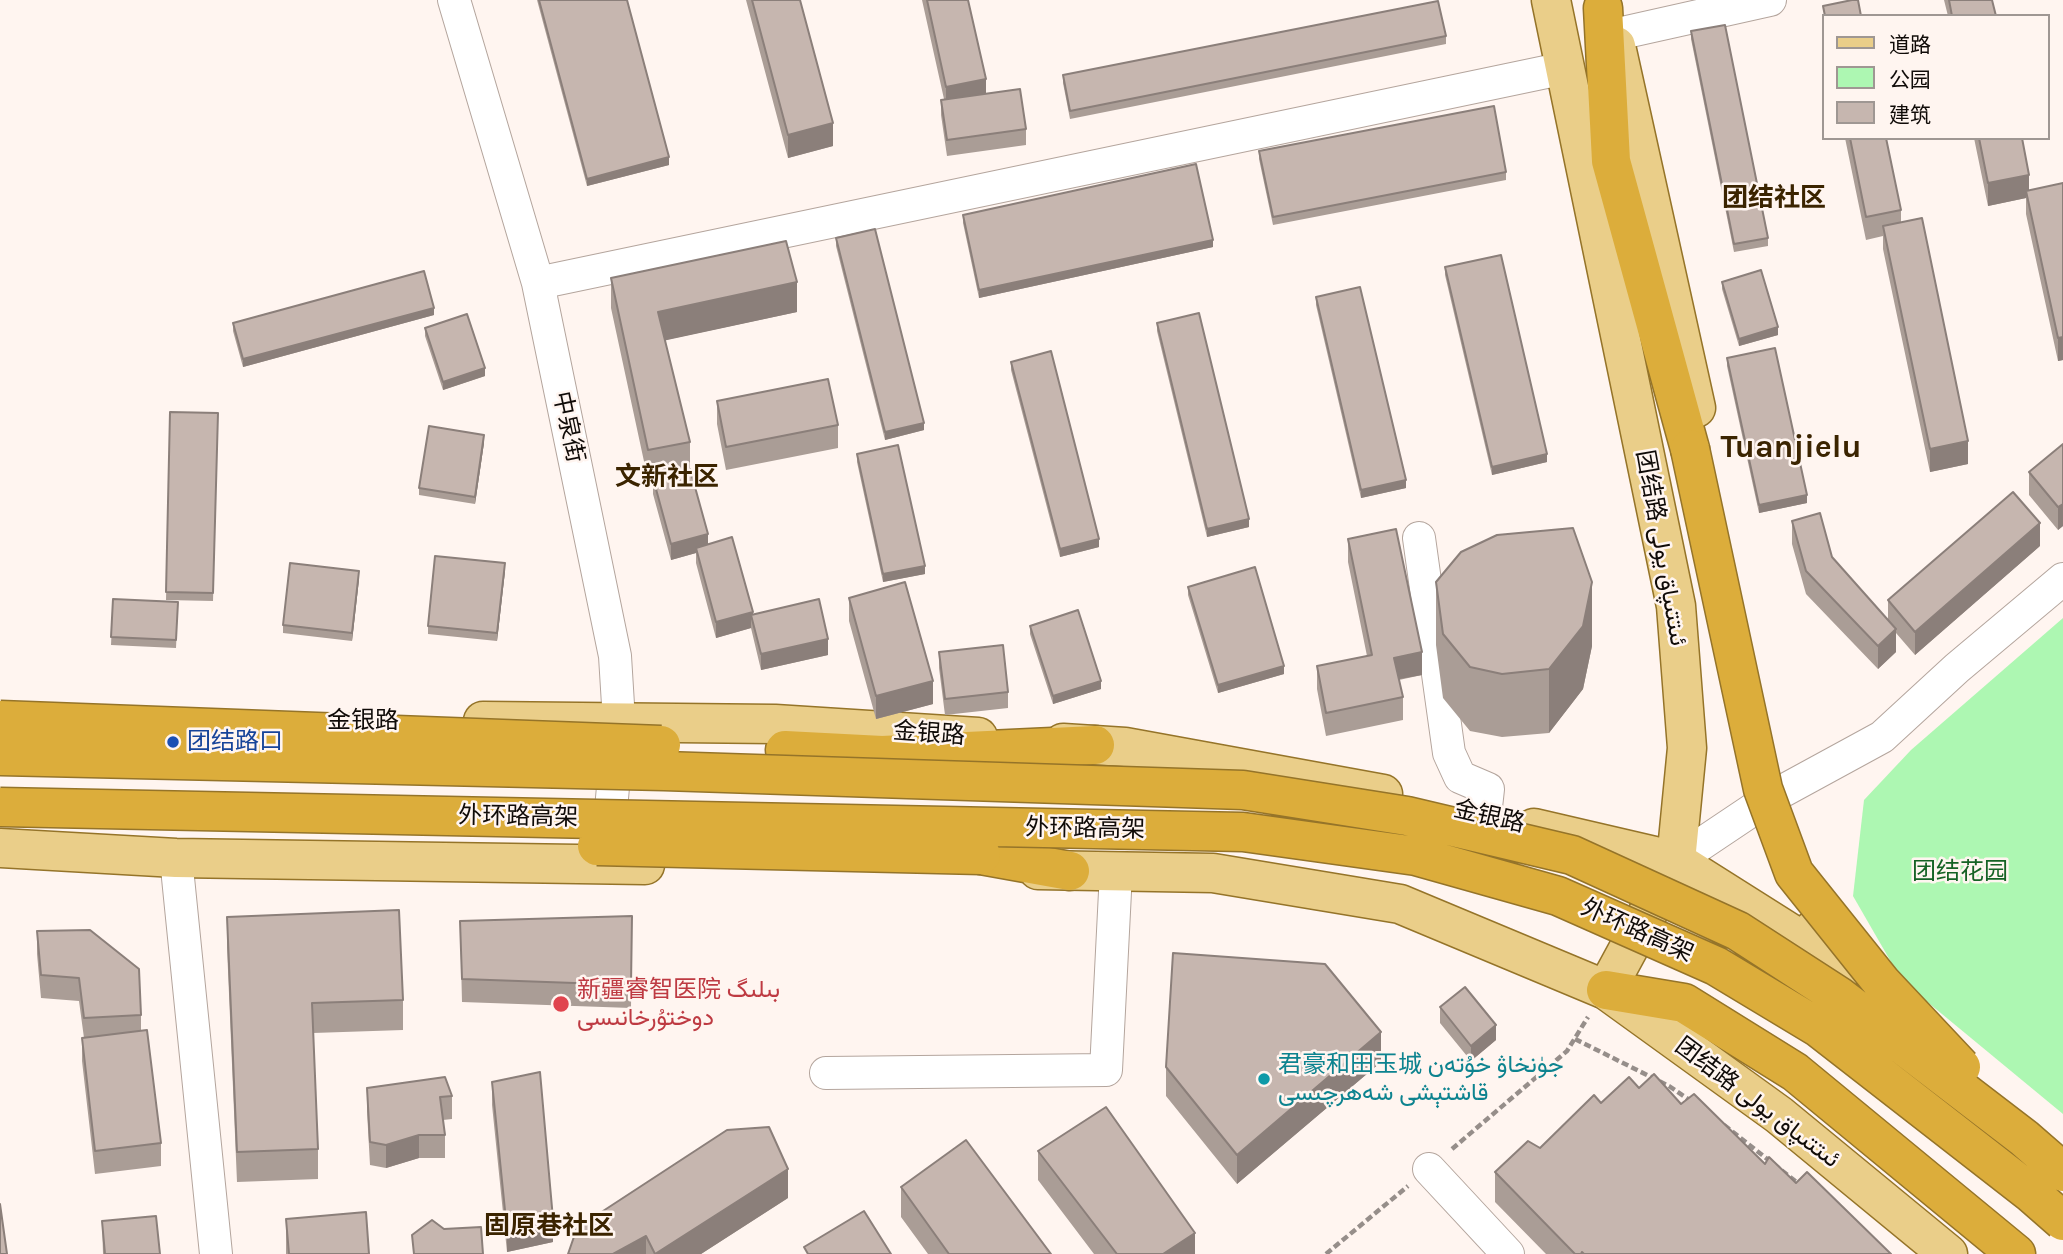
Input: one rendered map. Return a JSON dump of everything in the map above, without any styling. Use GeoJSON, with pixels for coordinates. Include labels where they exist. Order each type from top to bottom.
{"type":"FeatureCollection","features":[{"type":"Feature","properties":{"kind":"highway"},"geometry":{"type":"LineString","coordinates":[[1606,14],[1611,161],[1690,449],[1763,789],[1794,873],[1882,983],[2059,1171]]}},
{"type":"Feature","properties":{"kind":"highway"},"geometry":{"type":"LineString","coordinates":[[5,720],[882,755],[1096,745]]}},
{"type":"Feature","properties":{"kind":"highway","name":"外环路高架"},"geometry":{"type":"LineString","coordinates":[[0,756],[664,771],[1243,790],[1407,816],[1572,855],[1738,931],[1840,998],[2059,1171]]}},
{"type":"Feature","properties":{"kind":"highway","name":"外环路高架"},"geometry":{"type":"LineString","coordinates":[[0,807],[1243,832],[1416,856],[1558,896],[1716,966],[1819,1028],[2031,1192],[2063,1221]]}},
{"type":"Feature","properties":{"kind":"highway"},"geometry":{"type":"LineString","coordinates":[[0,831],[981,855],[1070,871]]}},
{"type":"Feature","properties":{"kind":"highway"},"geometry":{"type":"LineString","coordinates":[[1606,990],[1684,1003],[1795,1072],[2016,1254]]}},
{"type":"Feature","properties":{"kind":"main road","name":"团结路 ئىتتىپاق يولى"},"geometry":{"type":"LineString","coordinates":[[1551,0],[1676,606],[1687,748],[1676,861],[1606,990],[1779,1115],[1948,1254]]}},
{"type":"Feature","properties":{"kind":"main road"},"geometry":{"type":"LineString","coordinates":[[1606,14],[1764,715],[1770,797],[1820,952],[2059,1171]]}},
{"type":"Feature","properties":{"kind":"main road","name":"金银路"},"geometry":{"type":"LineString","coordinates":[[5,720],[619,721],[775,724],[1125,747],[1485,816],[1676,861],[1820,952]]}},
{"type":"Feature","properties":{"kind":"main road"},"geometry":{"type":"LineString","coordinates":[[0,848],[176,858],[1213,873],[1400,904],[1606,990]]}},
{"type":"Feature","properties":{"kind":"street","name":"中泉街"},"geometry":{"type":"LineString","coordinates":[[454,0],[538,283],[615,656],[619,721],[606,864]]}},
{"type":"Feature","properties":{"kind":"street"},"geometry":{"type":"LineString","coordinates":[[1606,14],[1770,0]]}},
{"type":"Feature","properties":{"kind":"street"},"geometry":{"type":"LineString","coordinates":[[538,283],[1565,68]]}},
{"type":"Feature","properties":{"kind":"street"},"geometry":{"type":"LineString","coordinates":[[1419,538],[1449,753],[1460,776],[1488,789],[1485,816]]}},
{"type":"Feature","properties":{"kind":"street"},"geometry":{"type":"LineString","coordinates":[[1676,861],[1770,797],[1882,737],[1957,668],[2063,579]]}},
{"type":"Feature","properties":{"kind":"street"},"geometry":{"type":"LineString","coordinates":[[176,858],[216,1254]]}},
{"type":"Feature","properties":{"kind":"street"},"geometry":{"type":"LineString","coordinates":[[827,1073],[1106,1070],[1116,872]]}},
{"type":"Feature","properties":{"kind":"street"},"geometry":{"type":"LineString","coordinates":[[1429,1169],[1508,1254]]}},
{"type":"Feature","properties":{"kind":"path"},"geometry":{"type":"LineString","coordinates":[[1326,1254],[1567,1051],[1606,990]]}},
{"type":"Feature","properties":{"kind":"path"},"geometry":{"type":"LineString","coordinates":[[1575,1039],[1669,1086],[1699,1107]]}},
{"type":"Feature","properties":{"kind":"path"},"geometry":{"type":"LineString","coordinates":[[1719,1121],[1801,1186]]}},
{"type":"Feature","properties":{"kind":"green space","name":"团结花园"},"geometry":{"type":"Polygon","coordinates":[[[2063,618],[2063,1114],[1902,981],[1853,896],[1864,800],[1911,750],[2063,618]]]}},
{"type":"Feature","properties":{"kind":"building"},"geometry":{"type":"Polygon","coordinates":[[[539,0],[627,0],[669,157],[587,179],[539,0]]]}},
{"type":"Feature","properties":{"kind":"building"},"geometry":{"type":"Polygon","coordinates":[[[752,0],[800,0],[833,123],[788,135],[752,0]]]}},
{"type":"Feature","properties":{"kind":"building"},"geometry":{"type":"Polygon","coordinates":[[[927,0],[968,0],[986,79],[946,87],[927,0]]]}},
{"type":"Feature","properties":{"kind":"building"},"geometry":{"type":"Polygon","coordinates":[[[1858,0],[1861,14],[1825,14],[1823,6],[1858,0]]]}},
{"type":"Feature","properties":{"kind":"building"},"geometry":{"type":"Polygon","coordinates":[[[1949,0],[1992,0],[1996,14],[1952,14],[1949,0]]]}},
{"type":"Feature","properties":{"kind":"building"},"geometry":{"type":"Polygon","coordinates":[[[1438,1],[1446,36],[1070,111],[1063,75],[1438,1]]]}},
{"type":"Feature","properties":{"kind":"building"},"geometry":{"type":"Polygon","coordinates":[[[1725,25],[1768,238],[1734,244],[1691,31],[1725,25]]]}},
{"type":"Feature","properties":{"kind":"building"},"geometry":{"type":"Polygon","coordinates":[[[1020,89],[1026,129],[947,140],[941,100],[1020,89]]]}},
{"type":"Feature","properties":{"kind":"building"},"geometry":{"type":"Polygon","coordinates":[[[1494,106],[1506,172],[1273,217],[1259,151],[1494,106]]]}},
{"type":"Feature","properties":{"kind":"building"},"geometry":{"type":"Polygon","coordinates":[[[1850,140],[1886,140],[1901,210],[1866,217],[1850,140]]]}},
{"type":"Feature","properties":{"kind":"building"},"geometry":{"type":"Polygon","coordinates":[[[1979,140],[2022,140],[2029,175],[1988,183],[1979,140]]]}},
{"type":"Feature","properties":{"kind":"building"},"geometry":{"type":"Polygon","coordinates":[[[1196,164],[1213,240],[979,290],[963,215],[1196,164]]]}},
{"type":"Feature","properties":{"kind":"building"},"geometry":{"type":"Polygon","coordinates":[[[2063,183],[2063,337],[2058,338],[2026,191],[2063,183]]]}},
{"type":"Feature","properties":{"kind":"building"},"geometry":{"type":"Polygon","coordinates":[[[1922,218],[1968,441],[1930,449],[1883,226],[1922,218]]]}},
{"type":"Feature","properties":{"kind":"building"},"geometry":{"type":"Polygon","coordinates":[[[875,229],[924,423],[885,432],[836,238],[875,229]]]}},
{"type":"Feature","properties":{"kind":"building"},"geometry":{"type":"Polygon","coordinates":[[[786,241],[797,282],[658,312],[690,442],[648,450],[611,278],[786,241]]]}},
{"type":"Feature","properties":{"kind":"building"},"geometry":{"type":"Polygon","coordinates":[[[1501,255],[1547,454],[1492,467],[1445,267],[1501,255]]]}},
{"type":"Feature","properties":{"kind":"building"},"geometry":{"type":"Polygon","coordinates":[[[1761,270],[1778,327],[1739,339],[1722,282],[1761,270]]]}},
{"type":"Feature","properties":{"kind":"building"},"geometry":{"type":"Polygon","coordinates":[[[424,271],[434,308],[243,359],[233,323],[424,271]]]}},
{"type":"Feature","properties":{"kind":"building"},"geometry":{"type":"Polygon","coordinates":[[[1360,287],[1406,480],[1361,490],[1316,297],[1360,287]]]}},
{"type":"Feature","properties":{"kind":"building"},"geometry":{"type":"Polygon","coordinates":[[[1199,313],[1249,519],[1207,529],[1157,323],[1199,313]]]}},
{"type":"Feature","properties":{"kind":"building"},"geometry":{"type":"Polygon","coordinates":[[[467,314],[485,368],[443,382],[425,328],[467,314]]]}},
{"type":"Feature","properties":{"kind":"building"},"geometry":{"type":"Polygon","coordinates":[[[1775,348],[1807,495],[1759,505],[1727,358],[1775,348]]]}},
{"type":"Feature","properties":{"kind":"building"},"geometry":{"type":"Polygon","coordinates":[[[1051,351],[1099,539],[1060,549],[1011,362],[1051,351]]]}},
{"type":"Feature","properties":{"kind":"building"},"geometry":{"type":"Polygon","coordinates":[[[828,379],[838,425],[726,447],[717,401],[828,379]]]}},
{"type":"Feature","properties":{"kind":"building"},"geometry":{"type":"Polygon","coordinates":[[[170,412],[218,413],[213,593],[166,592],[170,412]]]}},
{"type":"Feature","properties":{"kind":"building"},"geometry":{"type":"Polygon","coordinates":[[[429,426],[484,435],[475,497],[419,488],[429,426]]]}},
{"type":"Feature","properties":{"kind":"building"},"geometry":{"type":"Polygon","coordinates":[[[2063,444],[2063,504],[2058,507],[2029,472],[2063,444]]]}},
{"type":"Feature","properties":{"kind":"building"},"geometry":{"type":"Polygon","coordinates":[[[898,445],[925,566],[883,574],[857,454],[898,445]]]}},
{"type":"Feature","properties":{"kind":"building"},"geometry":{"type":"Polygon","coordinates":[[[690,469],[708,534],[671,544],[653,478],[690,469]]]}},
{"type":"Feature","properties":{"kind":"building"},"geometry":{"type":"Polygon","coordinates":[[[2013,492],[2040,523],[1915,632],[1888,600],[2013,492]]]}},
{"type":"Feature","properties":{"kind":"building"},"geometry":{"type":"Polygon","coordinates":[[[1820,513],[1832,557],[1896,629],[1878,646],[1806,571],[1792,521],[1820,513]]]}},
{"type":"Feature","properties":{"kind":"building"},"geometry":{"type":"Polygon","coordinates":[[[1573,528],[1592,582],[1583,626],[1549,669],[1502,674],[1470,667],[1443,634],[1436,582],[1461,552],[1497,535],[1573,528]]]}},
{"type":"Feature","properties":{"kind":"building"},"geometry":{"type":"Polygon","coordinates":[[[1396,529],[1422,652],[1394,658],[1403,697],[1326,713],[1317,666],[1372,655],[1348,539],[1396,529]]]}},
{"type":"Feature","properties":{"kind":"building"},"geometry":{"type":"Polygon","coordinates":[[[732,537],[753,612],[716,622],[696,548],[732,537]]]}},
{"type":"Feature","properties":{"kind":"building"},"geometry":{"type":"Polygon","coordinates":[[[435,556],[505,563],[497,633],[428,626],[435,556]]]}},
{"type":"Feature","properties":{"kind":"building"},"geometry":{"type":"Polygon","coordinates":[[[290,563],[359,571],[352,633],[283,625],[290,563]]]}},
{"type":"Feature","properties":{"kind":"building"},"geometry":{"type":"Polygon","coordinates":[[[1255,567],[1284,666],[1218,685],[1188,587],[1255,567]]]}},
{"type":"Feature","properties":{"kind":"building"},"geometry":{"type":"Polygon","coordinates":[[[905,582],[933,681],[876,696],[849,598],[905,582]]]}},
{"type":"Feature","properties":{"kind":"building"},"geometry":{"type":"Polygon","coordinates":[[[113,599],[178,602],[176,640],[111,637],[113,599]]]}},
{"type":"Feature","properties":{"kind":"building"},"geometry":{"type":"Polygon","coordinates":[[[819,599],[828,639],[761,654],[751,615],[819,599]]]}},
{"type":"Feature","properties":{"kind":"building"},"geometry":{"type":"Polygon","coordinates":[[[1078,610],[1101,681],[1053,696],[1030,626],[1078,610]]]}},
{"type":"Feature","properties":{"kind":"building"},"geometry":{"type":"Polygon","coordinates":[[[1003,645],[1008,692],[945,699],[939,652],[1003,645]]]}},
{"type":"Feature","properties":{"kind":"building"},"geometry":{"type":"Polygon","coordinates":[[[399,910],[403,1000],[312,1003],[318,1149],[237,1152],[227,917],[399,910]]]}},
{"type":"Feature","properties":{"kind":"building"},"geometry":{"type":"Polygon","coordinates":[[[632,916],[631,985],[462,979],[460,921],[632,916]]]}},
{"type":"Feature","properties":{"kind":"building"},"geometry":{"type":"Polygon","coordinates":[[[90,930],[139,969],[141,1015],[84,1018],[79,978],[41,975],[37,931],[90,930]]]}},
{"type":"Feature","properties":{"kind":"building","name":"君豪和田玉城 جۈنخاۋ خۇتەن قاشتېشى شەھرچىسى"},"geometry":{"type":"Polygon","coordinates":[[[1173,953],[1325,964],[1381,1032],[1237,1155],[1166,1067],[1173,953]]]}},
{"type":"Feature","properties":{"kind":"building"},"geometry":{"type":"Polygon","coordinates":[[[1465,987],[1496,1025],[1471,1046],[1440,1007],[1465,987]]]}},
{"type":"Feature","properties":{"kind":"building"},"geometry":{"type":"Polygon","coordinates":[[[147,1030],[161,1143],[95,1151],[82,1038],[147,1030]]]}},
{"type":"Feature","properties":{"kind":"building"},"geometry":{"type":"Polygon","coordinates":[[[540,1072],[553,1219],[507,1230],[492,1082],[540,1072]]]}},
{"type":"Feature","properties":{"kind":"building"},"geometry":{"type":"Polygon","coordinates":[[[1654,1074],[1681,1104],[1694,1094],[1765,1164],[1769,1157],[1796,1183],[1807,1172],[1891,1254],[1575,1254],[1495,1172],[1528,1141],[1540,1148],[1594,1095],[1601,1103],[1629,1077],[1639,1088],[1654,1074]]]}},
{"type":"Feature","properties":{"kind":"building"},"geometry":{"type":"Polygon","coordinates":[[[445,1077],[452,1096],[440,1097],[445,1135],[419,1135],[386,1145],[370,1142],[367,1088],[445,1077]]]}},
{"type":"Feature","properties":{"kind":"building"},"geometry":{"type":"Polygon","coordinates":[[[1106,1107],[1195,1233],[1163,1254],[1117,1254],[1038,1151],[1106,1107]]]}},
{"type":"Feature","properties":{"kind":"building"},"geometry":{"type":"Polygon","coordinates":[[[769,1127],[788,1169],[655,1254],[646,1236],[613,1254],[568,1254],[577,1228],[727,1130],[769,1127]]]}},
{"type":"Feature","properties":{"kind":"building"},"geometry":{"type":"Polygon","coordinates":[[[966,1140],[1051,1254],[949,1254],[901,1187],[966,1140]]]}},
{"type":"Feature","properties":{"kind":"building"},"geometry":{"type":"Polygon","coordinates":[[[0,1204],[7,1254],[0,1254],[0,1204]]]}},
{"type":"Feature","properties":{"kind":"building"},"geometry":{"type":"Polygon","coordinates":[[[864,1211],[891,1254],[808,1254],[804,1247],[864,1211]]]}},
{"type":"Feature","properties":{"kind":"building"},"geometry":{"type":"Polygon","coordinates":[[[366,1212],[369,1254],[289,1254],[286,1219],[366,1212]]]}},
{"type":"Feature","properties":{"kind":"building"},"geometry":{"type":"Polygon","coordinates":[[[156,1216],[160,1254],[105,1254],[102,1221],[156,1216]]]}},
{"type":"Feature","properties":{"kind":"building"},"geometry":{"type":"Polygon","coordinates":[[[432,1220],[444,1229],[481,1227],[483,1254],[414,1254],[412,1235],[432,1220]]]}},
{"type":"Feature","properties":{"kind":"place","name":"团结路口"},"geometry":{"type":"Point","coordinates":[173,742]}},
{"type":"Feature","properties":{"kind":"place","name":"新疆睿智医院 بىلىگ دوختۇرخانىسى"},"geometry":{"type":"Point","coordinates":[561,1004]}},
{"type":"Feature","properties":{"kind":"place","name":"君豪和田玉城 جۈنخاۋ خۇتەن قاشتېشى شەھرچىسى"},"geometry":{"type":"Point","coordinates":[1264,1079]}},
{"type":"Feature","properties":{"kind":"district","name":"团结社区"},"geometry":{"type":"Point","coordinates":[1774,199]}},
{"type":"Feature","properties":{"kind":"district","name":"Tuanjielu"},"geometry":{"type":"Point","coordinates":[1791,448]}},
{"type":"Feature","properties":{"kind":"district","name":"文新社区"},"geometry":{"type":"Point","coordinates":[667,478]}},
{"type":"Feature","properties":{"kind":"district","name":"固原巷社区"},"geometry":{"type":"Point","coordinates":[549,1227]}}]}
